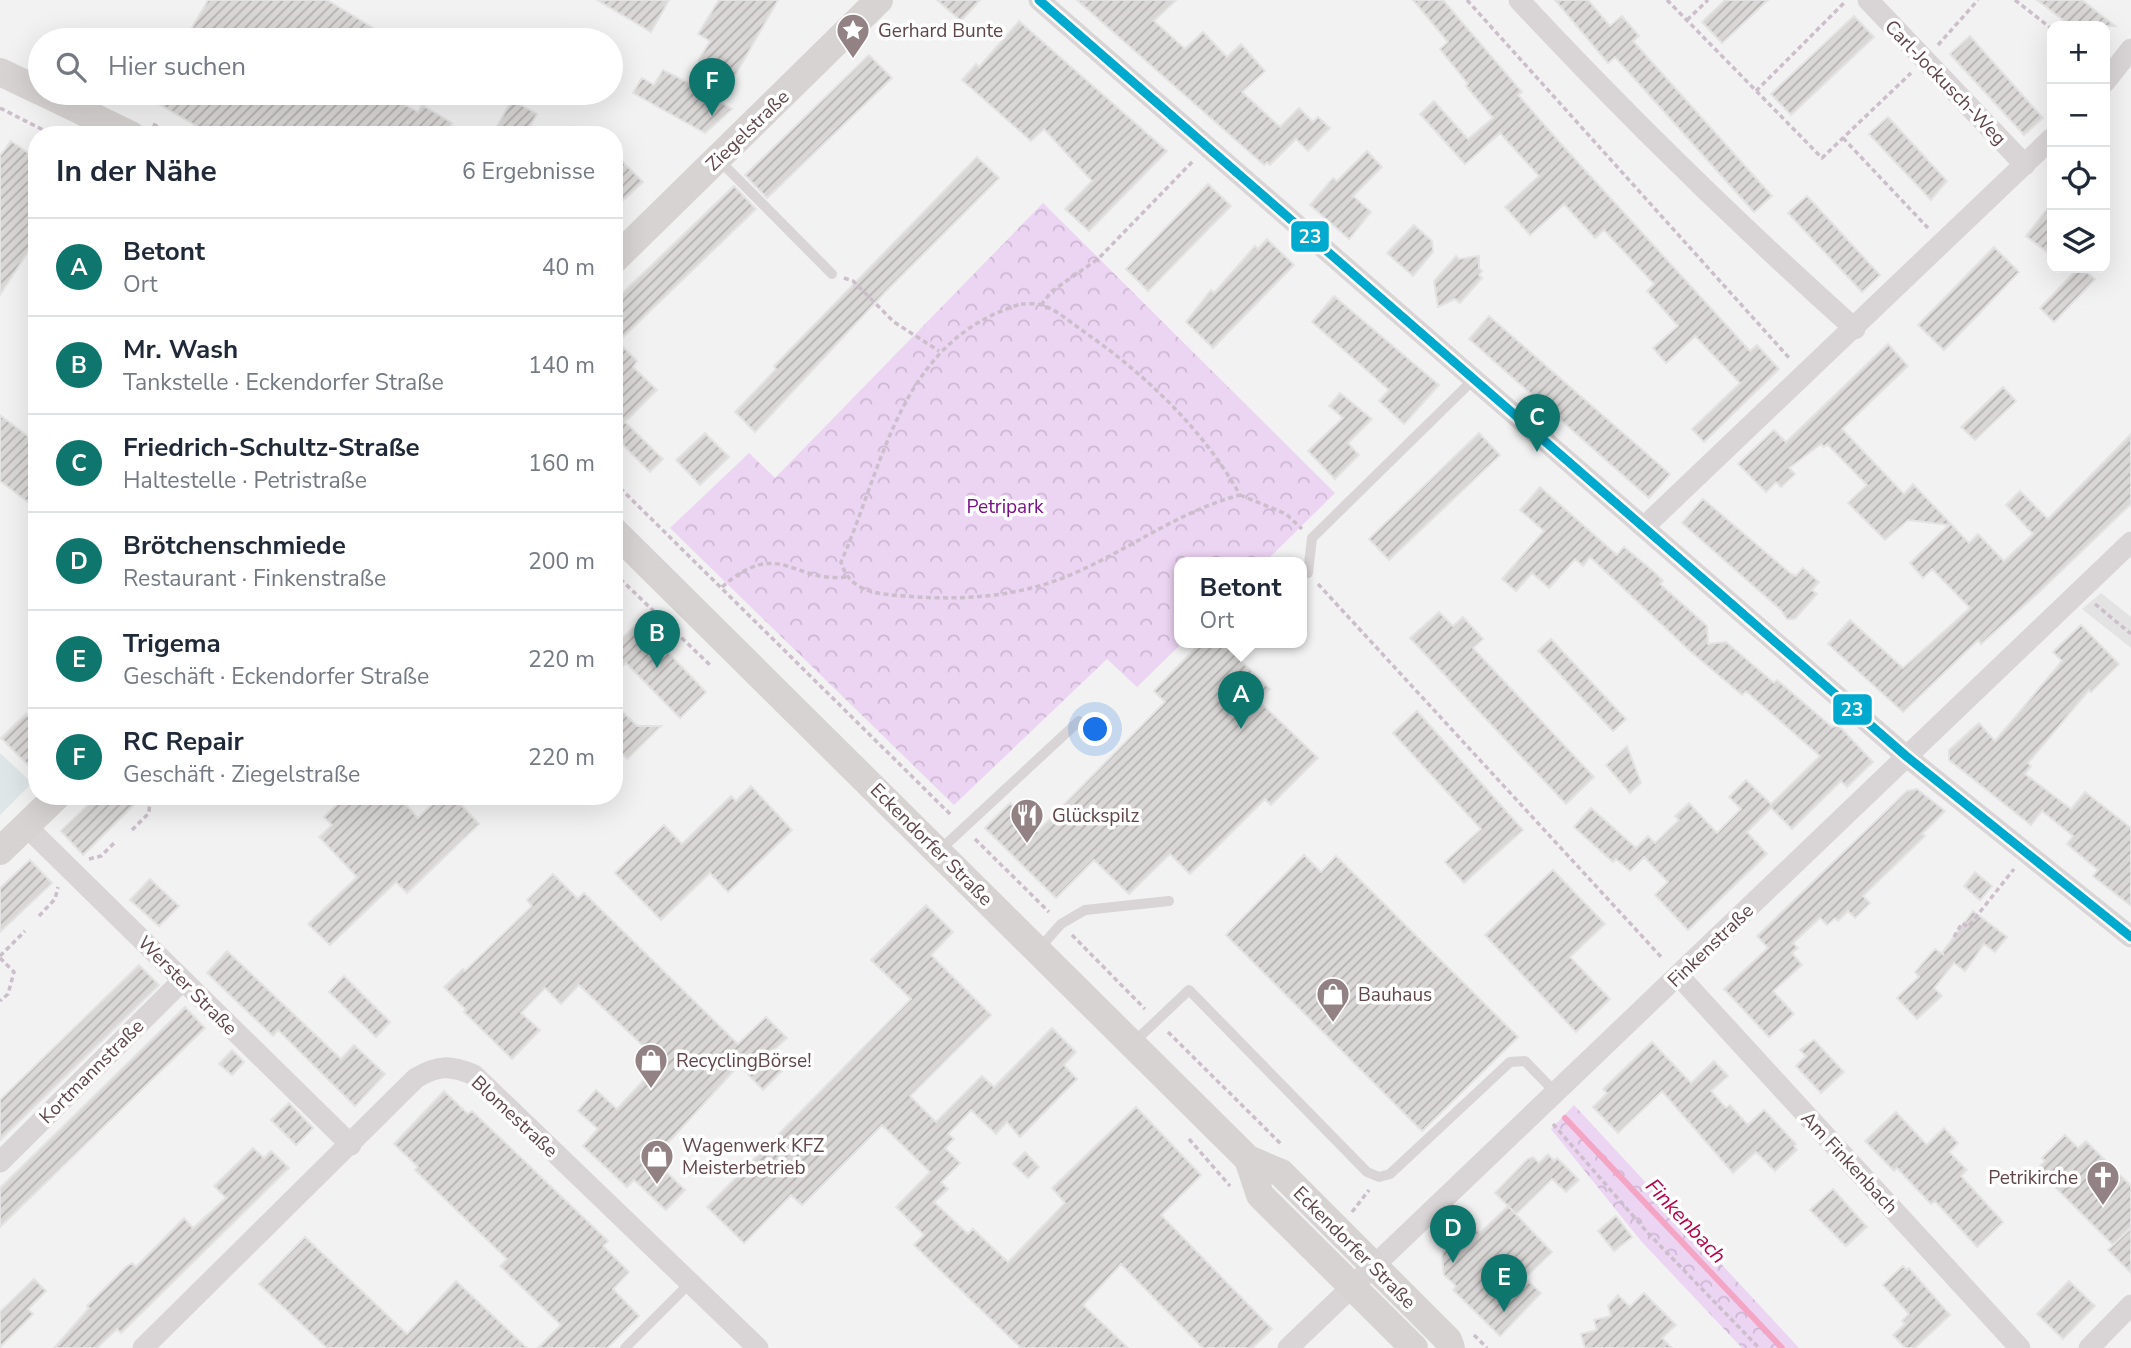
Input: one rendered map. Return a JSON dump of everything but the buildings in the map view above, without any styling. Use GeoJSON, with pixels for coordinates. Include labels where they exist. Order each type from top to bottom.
{"type":"FeatureCollection","features":[{"type":"Feature","properties":{"kind":"street","name":"Ziegelstraße"},"geometry":{"type":"LineString","coordinates":[[623,251],[879,0]]}},
{"type":"Feature","properties":{"kind":"street"},"geometry":{"type":"LineString","coordinates":[[1039,0],[1906,756],[2131,937]]}},
{"type":"Feature","properties":{"kind":"street"},"geometry":{"type":"LineString","coordinates":[[1519,0],[1586,72],[1733,217],[1855,329]]}},
{"type":"Feature","properties":{"kind":"street","name":"Carl-Jockusch-Weg"},"geometry":{"type":"LineString","coordinates":[[1868,0],[2025,165]]}},
{"type":"Feature","properties":{"kind":"street"},"geometry":{"type":"LineString","coordinates":[[2110,76],[2131,49]]}},
{"type":"Feature","properties":{"kind":"street"},"geometry":{"type":"LineString","coordinates":[[0,72],[28,85]]}},
{"type":"Feature","properties":{"kind":"street"},"geometry":{"type":"LineString","coordinates":[[69,105],[112,126]]}},
{"type":"Feature","properties":{"kind":"street"},"geometry":{"type":"LineString","coordinates":[[1644,527],[1855,329],[2047,143]]}},
{"type":"Feature","properties":{"kind":"street","name":"Eckendorfer Straße"},"geometry":{"type":"LineString","coordinates":[[623,540],[1248,1159],[1281,1173],[1448,1340],[1451,1348]]}},
{"type":"Feature","properties":{"kind":"street","name":"Finkenstraße"},"geometry":{"type":"LineString","coordinates":[[1288,1348],[2131,542]]}},
{"type":"Feature","properties":{"kind":"street"},"geometry":{"type":"LineString","coordinates":[[0,851],[48,805]]}},
{"type":"Feature","properties":{"kind":"street","name":"Werster Straße"},"geometry":{"type":"LineString","coordinates":[[26,826],[351,1145]]}},
{"type":"Feature","properties":{"kind":"street","name":"Am Finkenbach"},"geometry":{"type":"LineString","coordinates":[[1679,976],[2020,1348]]}},
{"type":"Feature","properties":{"kind":"street","name":"Kortmannstraße"},"geometry":{"type":"LineString","coordinates":[[0,1162],[183,980]]}},
{"type":"Feature","properties":{"kind":"street","name":"Blomestraße"},"geometry":{"type":"LineString","coordinates":[[143,1348],[416,1078],[435,1067],[455,1067],[474,1075],[758,1348]]}},
{"type":"Feature","properties":{"kind":"street","name":"Eckendorfer Straße"},"geometry":{"type":"LineString","coordinates":[[1248,1159],[1260,1195],[1414,1348]]}},
{"type":"Feature","properties":{"kind":"street"},"geometry":{"type":"LineString","coordinates":[[2089,1348],[2131,1305]]}},
{"type":"Feature","properties":{"kind":"lane"},"geometry":{"type":"LineString","coordinates":[[718,159],[832,274]]}},
{"type":"Feature","properties":{"kind":"lane"},"geometry":{"type":"LineString","coordinates":[[1308,573],[1312,538],[1474,379]]}},
{"type":"Feature","properties":{"kind":"lane"},"geometry":{"type":"LineString","coordinates":[[939,851],[1079,721]]}},
{"type":"Feature","properties":{"kind":"lane"},"geometry":{"type":"LineString","coordinates":[[1038,950],[1061,924],[1085,910],[1105,905],[1168,901]]}},
{"type":"Feature","properties":{"kind":"lane"},"geometry":{"type":"LineString","coordinates":[[1133,1043],[1189,990],[1367,1172],[1379,1177],[1390,1174],[1510,1062],[1525,1061],[1556,1093]]}},
{"type":"Feature","properties":{"kind":"lane"},"geometry":{"type":"LineString","coordinates":[[625,1348],[690,1283]]}},
{"type":"Feature","properties":{"kind":"path"},"geometry":{"type":"LineString","coordinates":[[1467,0],[1805,376]]}},
{"type":"Feature","properties":{"kind":"path"},"geometry":{"type":"LineString","coordinates":[[1667,0],[1822,158],[1926,59],[1978,0]]}},
{"type":"Feature","properties":{"kind":"path"},"geometry":{"type":"LineString","coordinates":[[1687,20],[1708,0]]}},
{"type":"Feature","properties":{"kind":"path"},"geometry":{"type":"LineString","coordinates":[[1756,91],[1848,0]]}},
{"type":"Feature","properties":{"kind":"path"},"geometry":{"type":"LineString","coordinates":[[2015,0],[2047,25]]}},
{"type":"Feature","properties":{"kind":"path"},"geometry":{"type":"LineString","coordinates":[[0,108],[35,126]]}},
{"type":"Feature","properties":{"kind":"path"},"geometry":{"type":"LineString","coordinates":[[1843,138],[1943,244]]}},
{"type":"Feature","properties":{"kind":"path"},"geometry":{"type":"LineString","coordinates":[[1041,305],[1052,291],[1098,259],[1207,146]]}},
{"type":"Feature","properties":{"kind":"path"},"geometry":{"type":"LineString","coordinates":[[832,274],[853,281],[894,322],[939,351]]}},
{"type":"Feature","properties":{"kind":"path"},"geometry":{"type":"LineString","coordinates":[[1240,495],[1208,504],[1077,572],[1012,593],[977,599],[898,596],[863,589],[846,577],[841,562],[864,509],[877,463],[909,395],[939,351],[984,318],[1021,304],[1041,305],[1111,350],[1153,386],[1192,428],[1240,495],[1286,514],[1312,538]]}},
{"type":"Feature","properties":{"kind":"path"},"geometry":{"type":"LineString","coordinates":[[722,587],[740,571],[765,562],[788,565],[834,579],[846,577]]}},
{"type":"Feature","properties":{"kind":"path"},"geometry":{"type":"LineString","coordinates":[[1308,573],[1679,976]]}},
{"type":"Feature","properties":{"kind":"path"},"geometry":{"type":"LineString","coordinates":[[623,582],[715,669]]}},
{"type":"Feature","properties":{"kind":"path"},"geometry":{"type":"LineString","coordinates":[[2080,592],[2131,634]]}},
{"type":"Feature","properties":{"kind":"path"},"geometry":{"type":"LineString","coordinates":[[132,830],[149,813],[149,805]]}},
{"type":"Feature","properties":{"kind":"path"},"geometry":{"type":"LineString","coordinates":[[1954,937],[1962,923],[1968,927],[2027,853]]}},
{"type":"Feature","properties":{"kind":"path"},"geometry":{"type":"LineString","coordinates":[[0,1001],[8,993],[14,972],[0,957],[25,931]]}},
{"type":"Feature","properties":{"kind":"path"},"geometry":{"type":"LineString","coordinates":[[1540,1109],[1648,1233],[1759,1348]]}},
{"type":"Feature","properties":{"kind":"path"},"geometry":{"type":"LineString","coordinates":[[1185,1133],[1235,1191]]}},
{"type":"Feature","properties":{"kind":"shaded area"},"geometry":{"type":"Polygon","coordinates":[[[2101,593],[2131,617],[2131,648],[2082,609],[2101,593]]]}},
{"type":"Feature","properties":{"kind":"shaded area"},"geometry":{"type":"Polygon","coordinates":[[[0,753],[28,779],[28,787],[0,815],[0,753]]]}},
{"type":"Feature","properties":{"kind":"green space","name":"Petripark"},"geometry":{"type":"Polygon","coordinates":[[[1043,203],[1335,493],[1270,557],[1174,557],[1174,648],[1177,648],[1137,687],[1107,659],[954,805],[670,528],[749,453],[775,478],[1043,203]]]}},
{"type":"Feature","properties":{"kind":"green space"},"geometry":{"type":"Polygon","coordinates":[[[1574,1105],[1799,1348],[1742,1348],[1641,1241],[1551,1129],[1574,1105]]]}},
{"type":"Feature","properties":{"kind":"waterway","name":"Finkenbach"},"geometry":{"type":"LineString","coordinates":[[1565,1118],[1782,1348]]}},
{"type":"Feature","properties":{"kind":"transit line","name":"23"},"geometry":{"type":"LineString","coordinates":[[1039,0],[1906,756],[2131,937]]}},
{"type":"Feature","properties":{"kind":"place","name":"Gerhard Bunte"},"geometry":{"type":"Point","coordinates":[853,60]}},
{"type":"Feature","properties":{"kind":"place","name":"RC Repair"},"geometry":{"type":"Point","coordinates":[712,116]}},
{"type":"Feature","properties":{"kind":"place","name":"Friedrich-Schultz-Straße"},"geometry":{"type":"Point","coordinates":[1537,452]}},
{"type":"Feature","properties":{"kind":"place","name":"Mr. Wash"},"geometry":{"type":"Point","coordinates":[657,668]}},
{"type":"Feature","properties":{"kind":"place","name":"Betont"},"geometry":{"type":"Point","coordinates":[1241,729]}},
{"type":"Feature","properties":{"kind":"place","name":"Glückspilz"},"geometry":{"type":"Point","coordinates":[1027,845]}},
{"type":"Feature","properties":{"kind":"place","name":"Bauhaus"},"geometry":{"type":"Point","coordinates":[1333,1024]}},
{"type":"Feature","properties":{"kind":"place","name":"RecyclingBörse!"},"geometry":{"type":"Point","coordinates":[651,1090]}},
{"type":"Feature","properties":{"kind":"place","name":"Wagenwerk KFZ Meisterbetrieb"},"geometry":{"type":"Point","coordinates":[657,1186]}},
{"type":"Feature","properties":{"kind":"place","name":"Petrikirche"},"geometry":{"type":"Point","coordinates":[2103,1207]}},
{"type":"Feature","properties":{"kind":"place","name":"Brötchenschmiede"},"geometry":{"type":"Point","coordinates":[1453,1263]}},
{"type":"Feature","properties":{"kind":"place","name":"Trigema"},"geometry":{"type":"Point","coordinates":[1504,1312]}}]}
